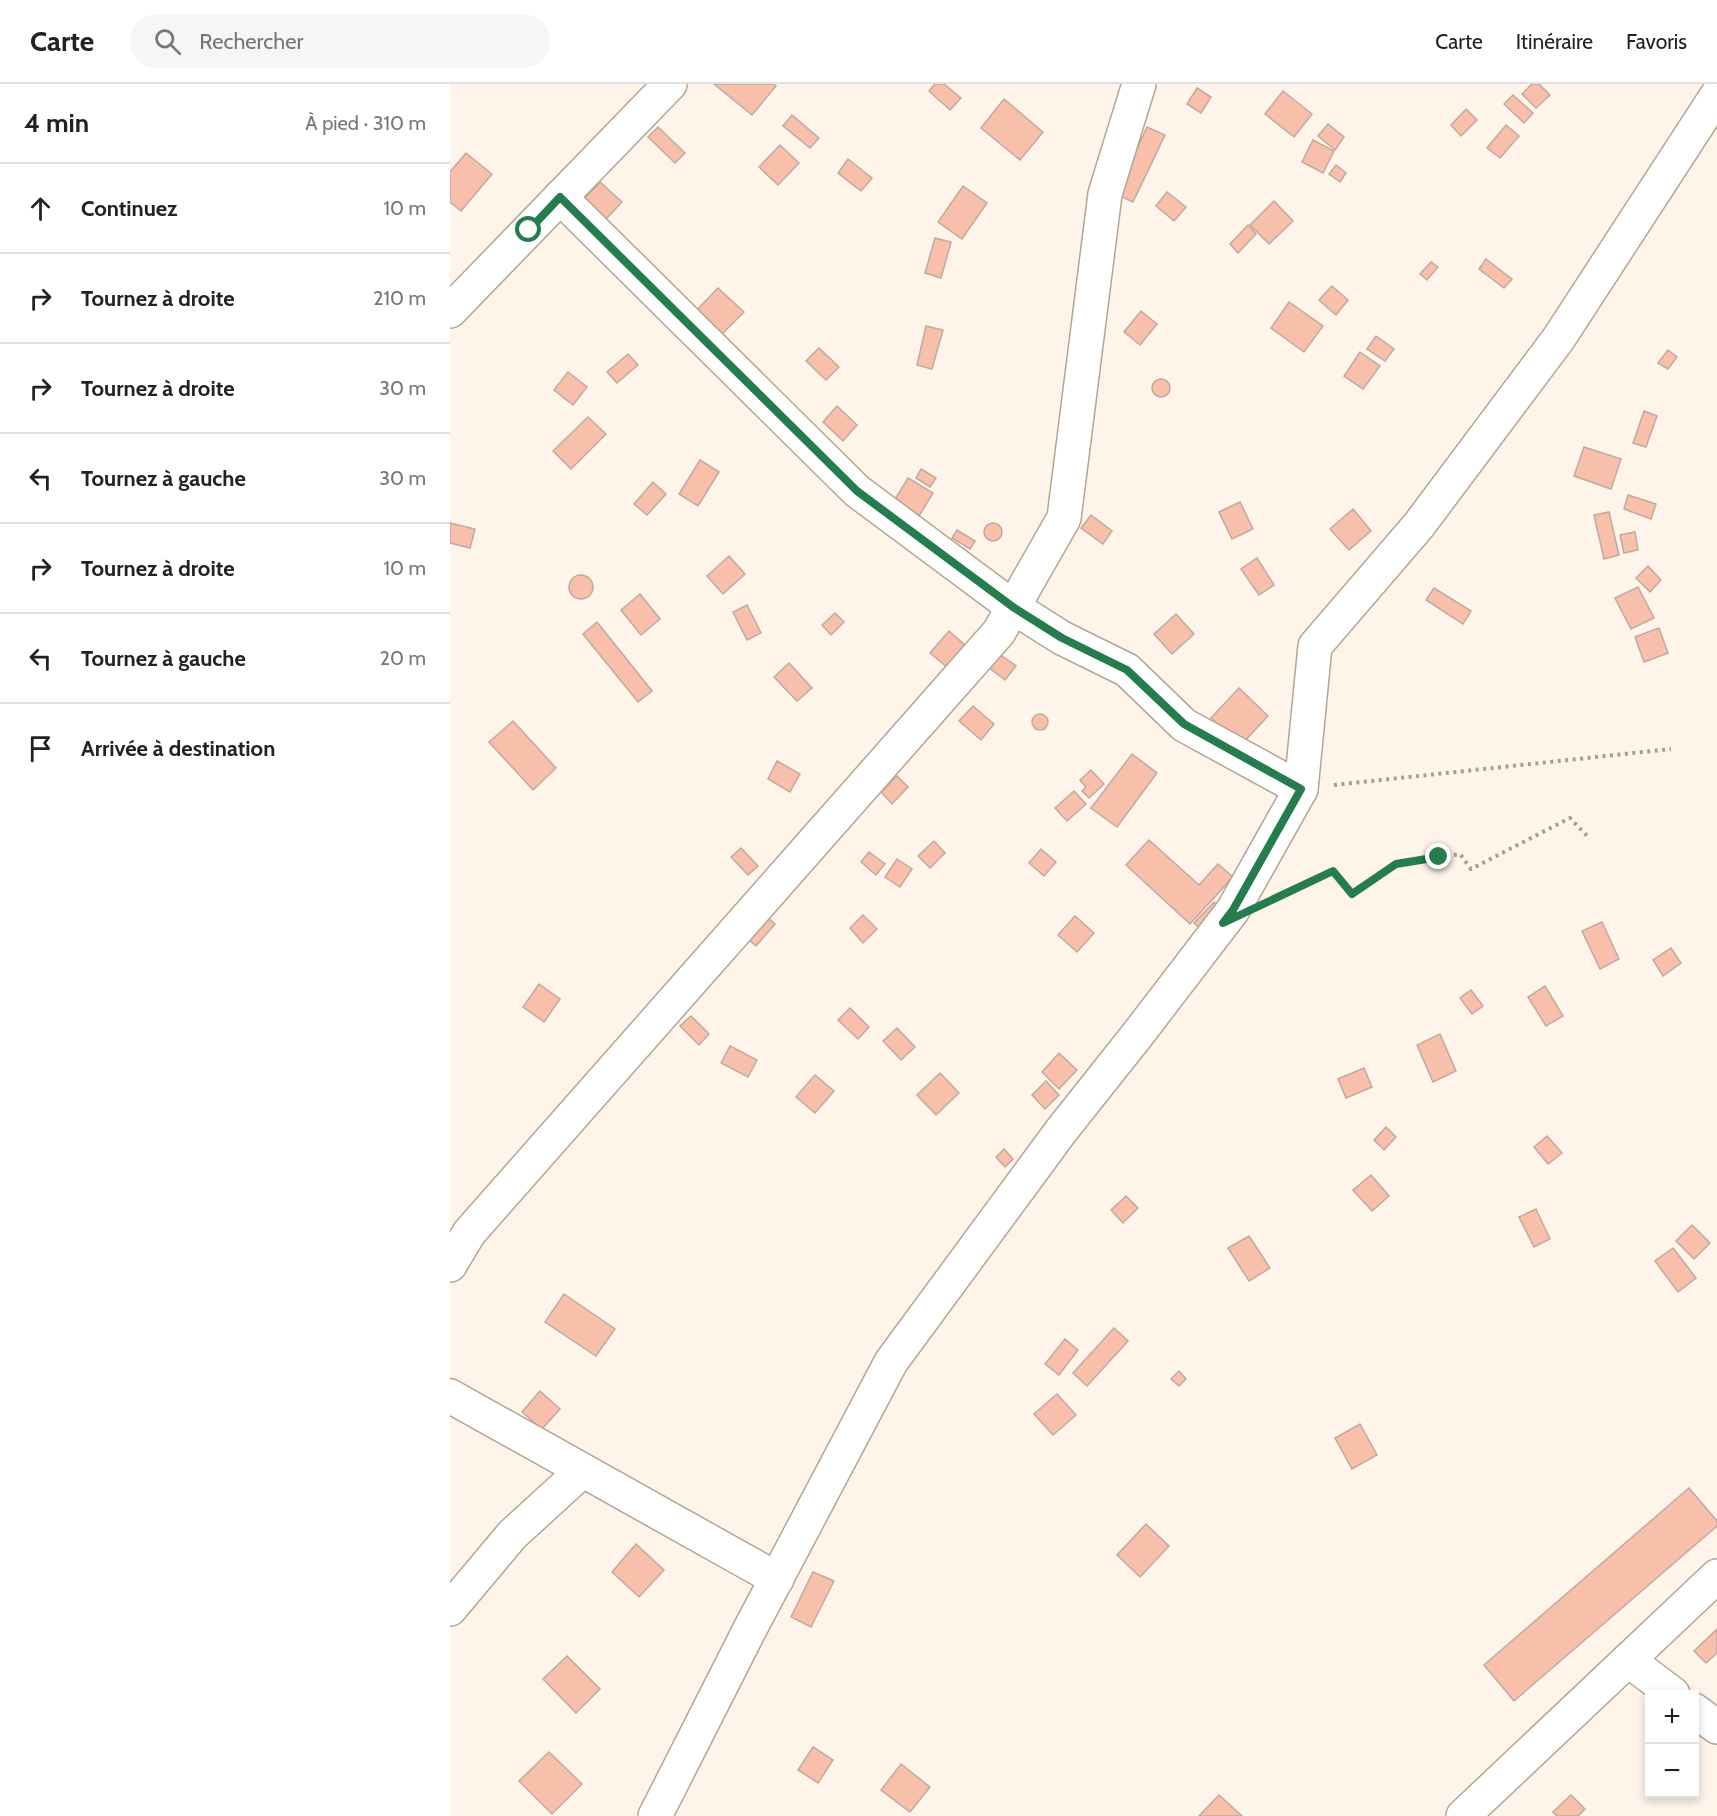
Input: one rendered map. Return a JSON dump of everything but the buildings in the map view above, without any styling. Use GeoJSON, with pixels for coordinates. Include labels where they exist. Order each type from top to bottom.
{"type":"FeatureCollection","features":[{"type":"Feature","properties":{"kind":"street"},"geometry":{"type":"LineString","coordinates":[[450,311],[670,84]]}},
{"type":"Feature","properties":{"kind":"street"},"geometry":{"type":"LineString","coordinates":[[450,1266],[469,1233],[999,632],[1064,518],[1105,194],[1139,84]]}},
{"type":"Feature","properties":{"kind":"street"},"geometry":{"type":"LineString","coordinates":[[655,1816],[891,1362],[1061,1131],[1138,1035],[1233,910],[1301,789],[1315,646],[1419,525],[1559,338],[1713,109]]}},
{"type":"Feature","properties":{"kind":"street"},"geometry":{"type":"LineString","coordinates":[[560,197],[857,491],[1013,607],[1062,638],[1127,670],[1184,724],[1301,789]]}},
{"type":"Feature","properties":{"kind":"street"},"geometry":{"type":"LineString","coordinates":[[450,1396],[777,1579]]}},
{"type":"Feature","properties":{"kind":"street"},"geometry":{"type":"LineString","coordinates":[[450,1609],[512,1535],[582,1471]]}},
{"type":"Feature","properties":{"kind":"street"},"geometry":{"type":"LineString","coordinates":[[1463,1816],[1717,1576]]}},
{"type":"Feature","properties":{"kind":"street"},"geometry":{"type":"LineString","coordinates":[[1628,1660],[1667,1690]]}},
{"type":"Feature","properties":{"kind":"street"},"geometry":{"type":"LineString","coordinates":[[1699,1713],[1717,1727]]}},
{"type":"Feature","properties":{"kind":"path"},"geometry":{"type":"LineString","coordinates":[[1301,789],[1671,749]]}},
{"type":"Feature","properties":{"kind":"path"},"geometry":{"type":"LineString","coordinates":[[1273,899],[1333,871],[1352,894],[1396,864],[1460,854],[1471,869],[1570,818],[1590,839]]}},
{"type":"Feature","properties":{"kind":"route"},"geometry":{"type":"LineString","coordinates":[[529,230],[560,197],[857,491],[1013,607],[1062,638],[1127,670],[1184,724],[1301,789],[1233,910],[1223,923],[1333,871],[1352,894],[1396,864],[1439,857]]}}]}
